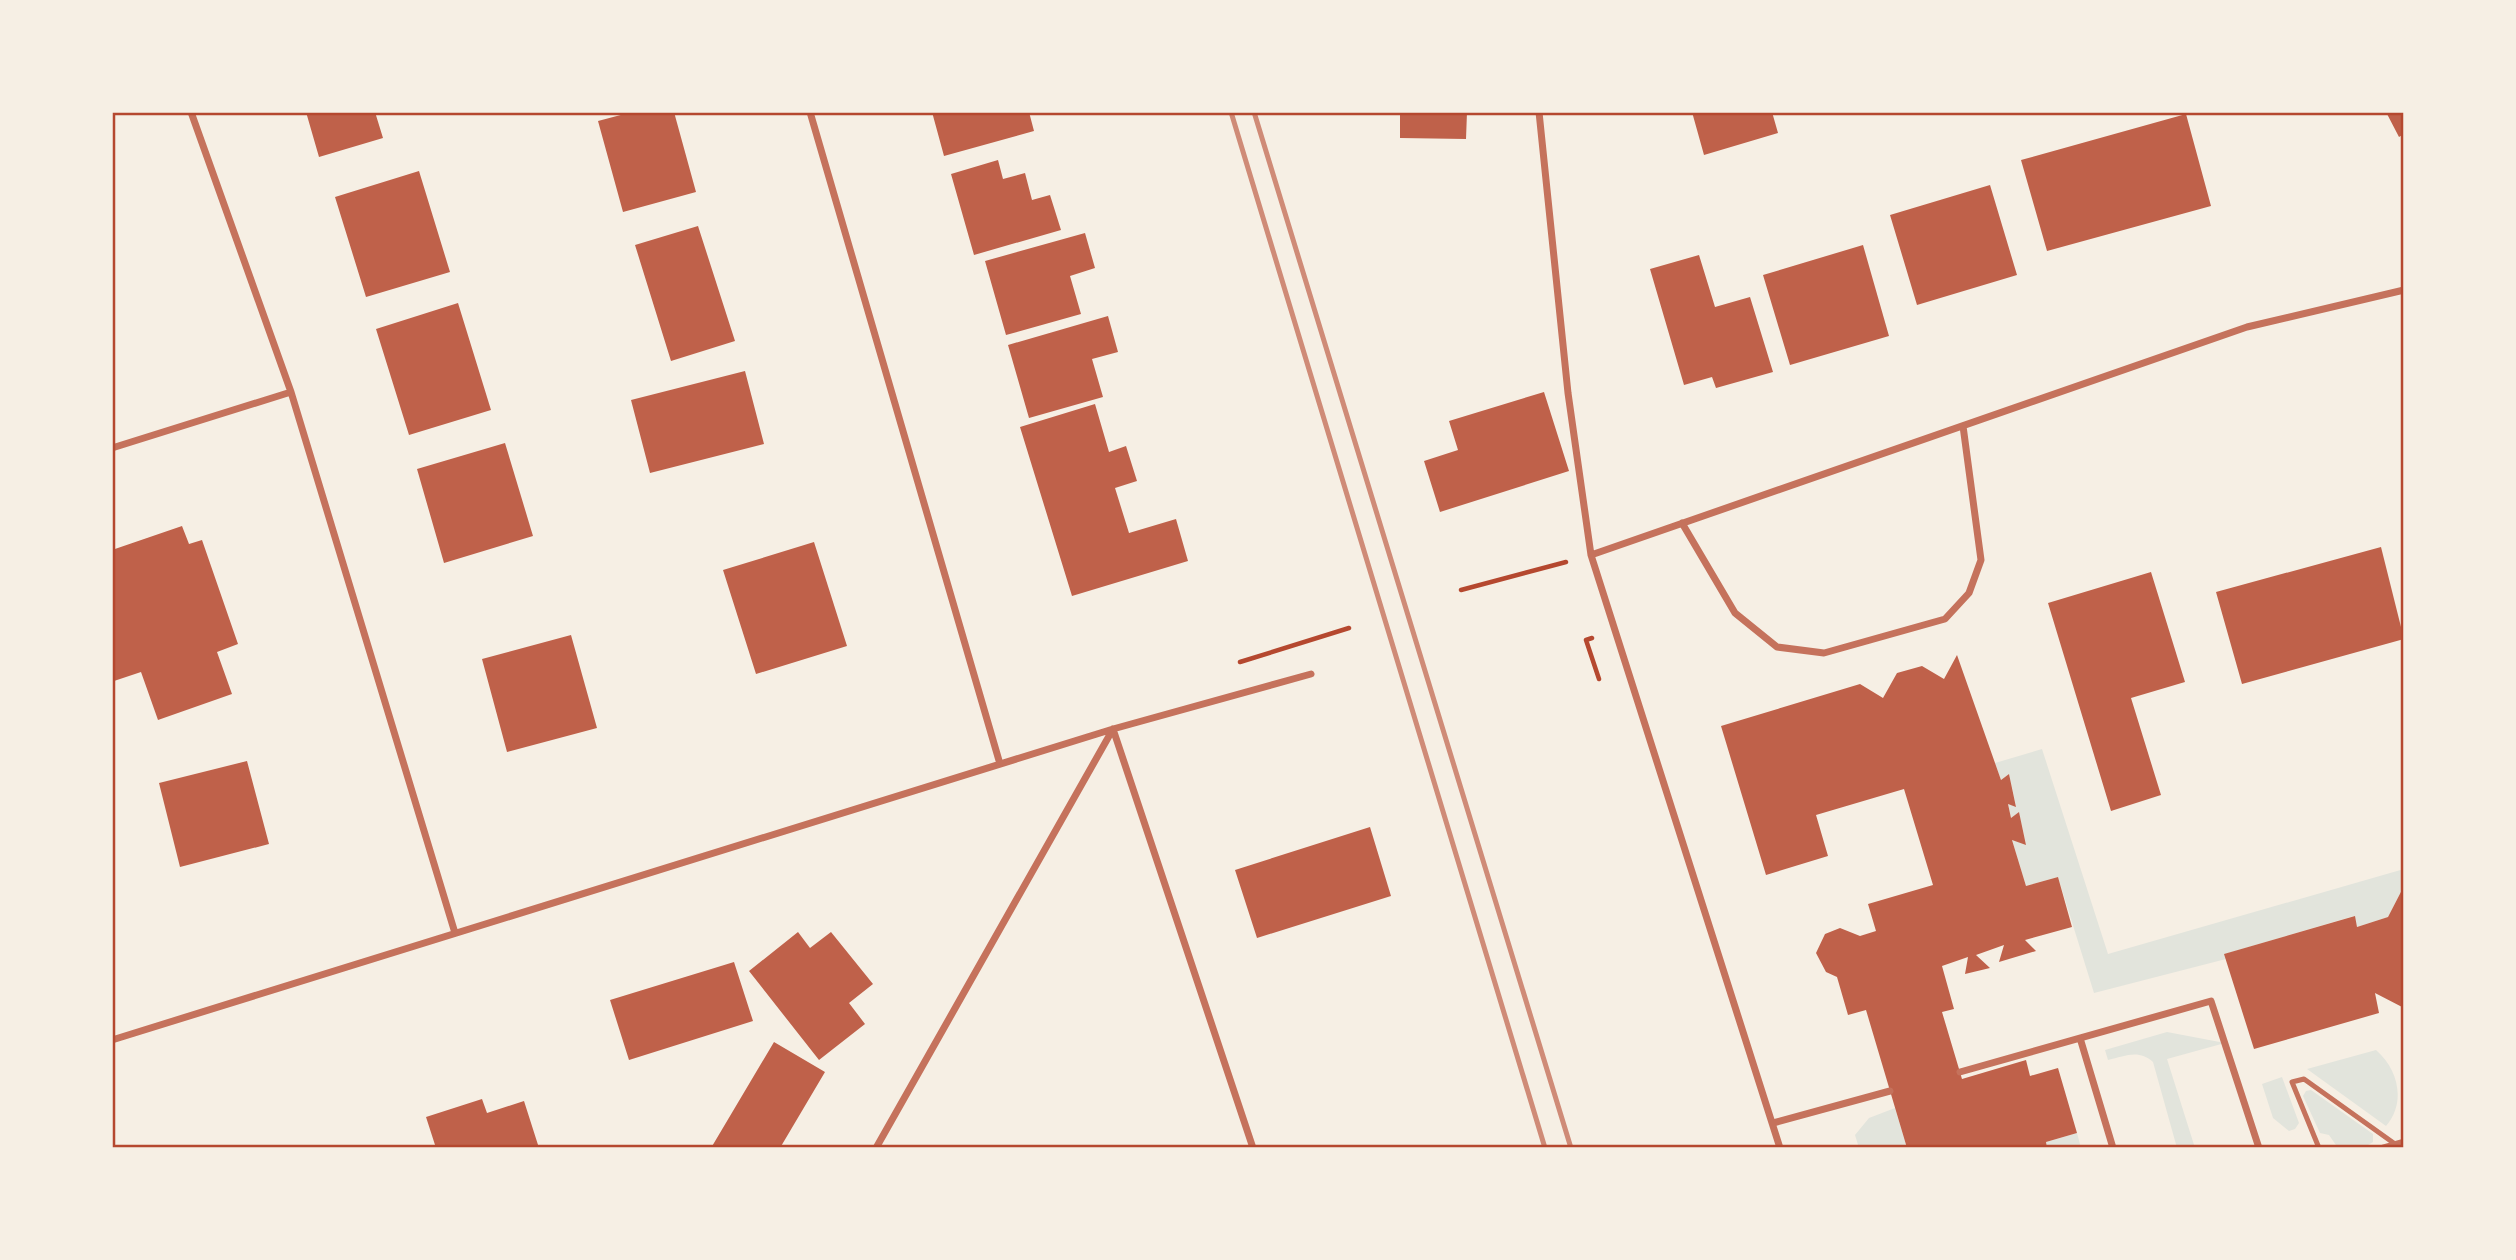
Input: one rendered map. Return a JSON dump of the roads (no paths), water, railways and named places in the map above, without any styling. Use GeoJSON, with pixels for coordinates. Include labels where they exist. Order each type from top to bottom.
{"type":"FeatureCollection","features":[{"type":"Feature","properties":{"kind":"street"},"geometry":{"type":"LineString","coordinates":[[191,112],[291,392],[456,933]]}},
{"type":"Feature","properties":{"kind":"street"},"geometry":{"type":"LineString","coordinates":[[810,112],[1000,764]]}},
{"type":"Feature","properties":{"kind":"street"},"geometry":{"type":"LineString","coordinates":[[1539,112],[1567,393],[1591,555],[1780,1148]]}},
{"type":"Feature","properties":{"kind":"street"},"geometry":{"type":"LineString","coordinates":[[1591,555],[2247,327],[2404,290]]}},
{"type":"Feature","properties":{"kind":"street"},"geometry":{"type":"LineString","coordinates":[[112,448],[291,392]]}},
{"type":"Feature","properties":{"kind":"street"},"geometry":{"type":"LineString","coordinates":[[1682,523],[1735,613],[1777,647],[1824,653],[1945,619],[1969,593],[1981,560],[1963,426]]}},
{"type":"Feature","properties":{"kind":"street"},"geometry":{"type":"LineString","coordinates":[[112,1040],[1114,729],[1311,674]]}},
{"type":"Feature","properties":{"kind":"street"},"geometry":{"type":"LineString","coordinates":[[876,1148],[1114,729]]}},
{"type":"Feature","properties":{"kind":"street"},"geometry":{"type":"LineString","coordinates":[[1114,729],[1253,1148]]}},
{"type":"Feature","properties":{"kind":"street"},"geometry":{"type":"LineString","coordinates":[[1960,1072],[2211,1001],[2259,1148]]}},
{"type":"Feature","properties":{"kind":"street"},"geometry":{"type":"LineString","coordinates":[[2080,1038],[2113,1148]]}},
{"type":"Feature","properties":{"kind":"street"},"geometry":{"type":"LineString","coordinates":[[1773,1124],[1890,1091]]}},
{"type":"Feature","properties":{"kind":"street"},"geometry":{"type":"LineString","coordinates":[[2383,1148],[2404,1142]]}},
{"type":"Feature","properties":{"kind":"lane"},"geometry":{"type":"LineString","coordinates":[[2319,1148],[2292,1082],[2304,1079],[2395,1144]]}},
{"type":"Feature","properties":{"kind":"railway"},"geometry":{"type":"LineString","coordinates":[[1231,112],[1545,1148]]}},
{"type":"Feature","properties":{"kind":"railway"},"geometry":{"type":"LineString","coordinates":[[1254,112],[1571,1148]]}}]}
